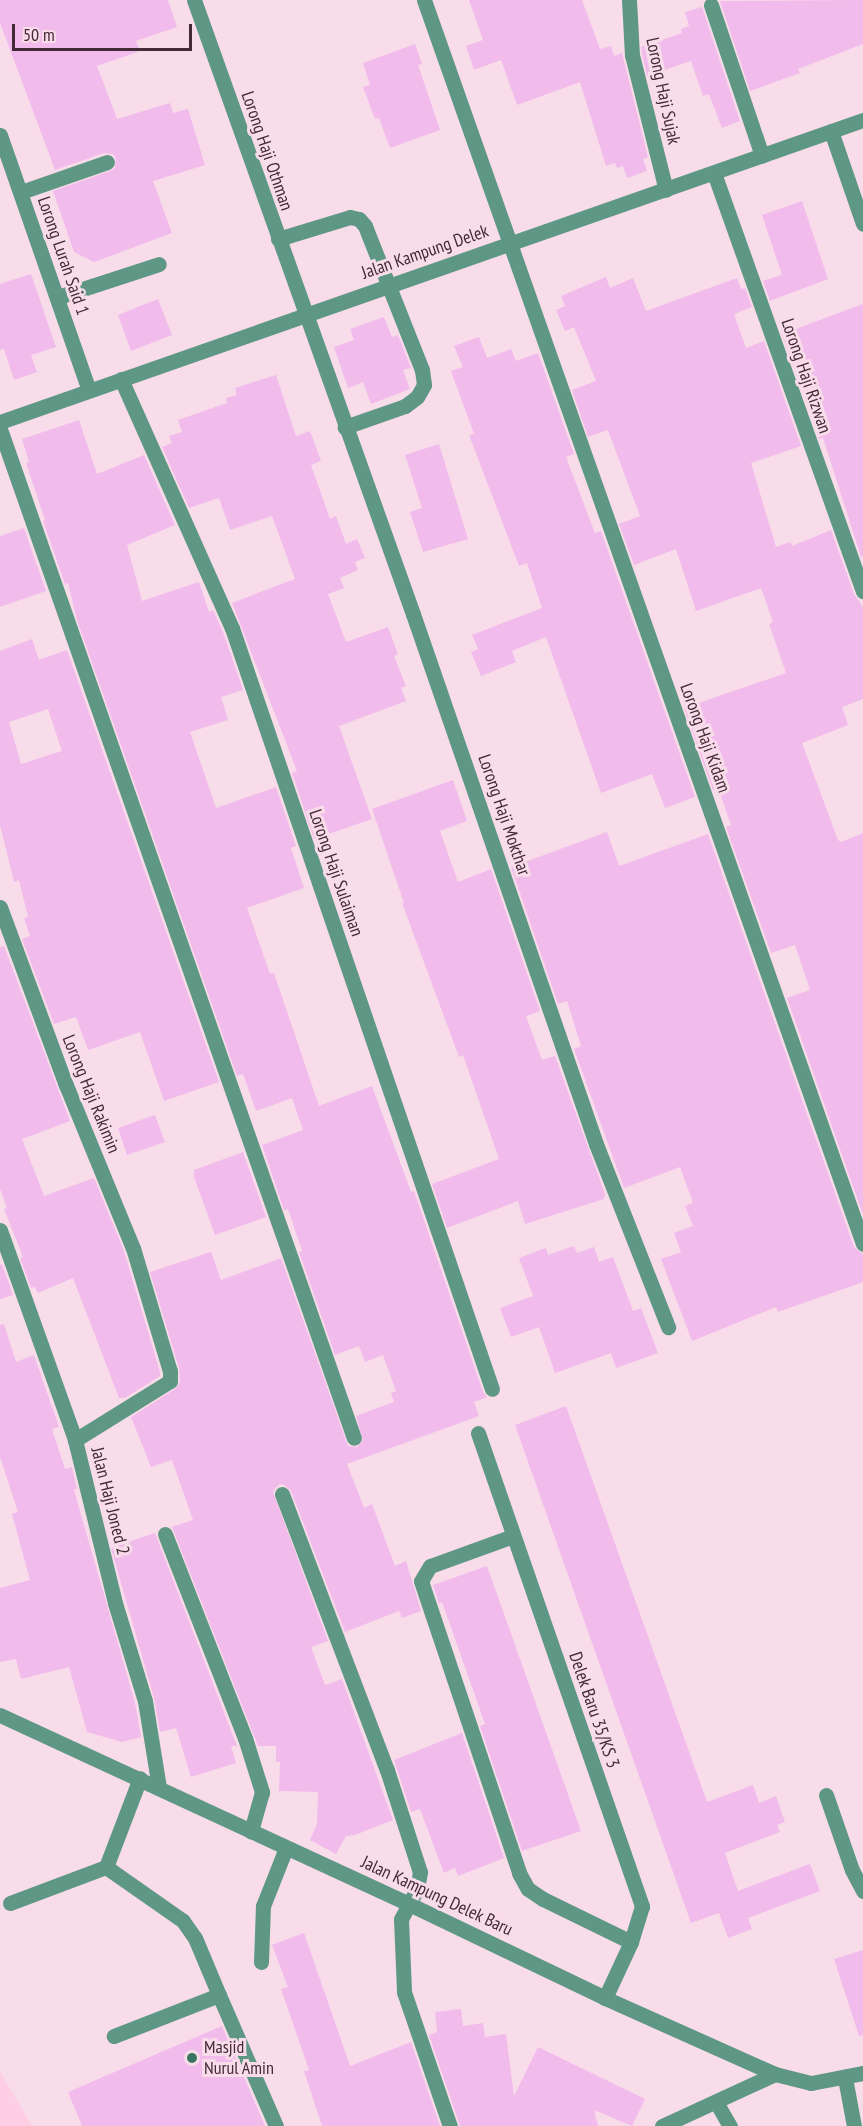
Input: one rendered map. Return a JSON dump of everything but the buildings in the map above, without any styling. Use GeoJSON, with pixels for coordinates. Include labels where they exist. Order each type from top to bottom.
{"type":"FeatureCollection","features":[{"type":"Feature","properties":{"kind":"street","name":"Lorong Haji Othman"},"geometry":{"type":"LineString","coordinates":[[194,0],[304,315]]}},
{"type":"Feature","properties":{"kind":"street","name":"Lorong Haji Kidam"},"geometry":{"type":"LineString","coordinates":[[424,0],[508,244],[863,1244]]}},
{"type":"Feature","properties":{"kind":"street","name":"Lorong Haji Sujak"},"geometry":{"type":"LineString","coordinates":[[629,0],[632,55],[666,190]]}},
{"type":"Feature","properties":{"kind":"street"},"geometry":{"type":"LineString","coordinates":[[711,5],[762,156]]}},
{"type":"Feature","properties":{"kind":"street","name":"Jalan Kampung Delek"},"geometry":{"type":"LineString","coordinates":[[0,422],[863,120]]}},
{"type":"Feature","properties":{"kind":"street"},"geometry":{"type":"LineString","coordinates":[[831,131],[863,224]]}},
{"type":"Feature","properties":{"kind":"street","name":"Lorong Lurah Said 1"},"geometry":{"type":"LineString","coordinates":[[0,135],[89,390]]}},
{"type":"Feature","properties":{"kind":"street"},"geometry":{"type":"LineString","coordinates":[[21,192],[107,162]]}},
{"type":"Feature","properties":{"kind":"street","name":"Lorong Haji Rizwan"},"geometry":{"type":"LineString","coordinates":[[714,172],[863,591]]}},
{"type":"Feature","properties":{"kind":"street"},"geometry":{"type":"LineString","coordinates":[[278,239],[350,217],[358,219],[365,226],[422,370],[423,385],[417,397],[405,406],[345,427]]}},
{"type":"Feature","properties":{"kind":"street"},"geometry":{"type":"LineString","coordinates":[[58,297],[159,264]]}},
{"type":"Feature","properties":{"kind":"street","name":"Lorong Haji Mokthar"},"geometry":{"type":"LineString","coordinates":[[304,315],[452,726],[596,1144],[668,1327]]}},
{"type":"Feature","properties":{"kind":"street","name":"Lorong Haji Sulaiman"},"geometry":{"type":"LineString","coordinates":[[121,379],[232,628],[492,1389]]}},
{"type":"Feature","properties":{"kind":"street"},"geometry":{"type":"LineString","coordinates":[[0,429],[354,1438]]}},
{"type":"Feature","properties":{"kind":"street","name":"Lorong Haji Rakimin"},"geometry":{"type":"LineString","coordinates":[[0,907],[66,1085],[133,1248],[170,1371],[170,1381],[75,1440]]}},
{"type":"Feature","properties":{"kind":"street","name":"Jalan Haji Joned 2"},"geometry":{"type":"LineString","coordinates":[[0,1230],[75,1440],[115,1603],[145,1701],[159,1787]]}},
{"type":"Feature","properties":{"kind":"street","name":"Delek Baru 35/KS 3"},"geometry":{"type":"LineString","coordinates":[[478,1433],[642,1906],[631,1942],[605,1998]]}},
{"type":"Feature","properties":{"kind":"street"},"geometry":{"type":"LineString","coordinates":[[282,1494],[387,1770],[420,1872],[417,1889],[407,1903],[401,1919],[404,1992],[450,2126]]}},
{"type":"Feature","properties":{"kind":"street"},"geometry":{"type":"LineString","coordinates":[[165,1534],[245,1738],[262,1792],[251,1831]]}},
{"type":"Feature","properties":{"kind":"street"},"geometry":{"type":"LineString","coordinates":[[513,1536],[430,1566],[421,1581],[519,1873],[528,1889],[543,1899],[631,1942]]}},
{"type":"Feature","properties":{"kind":"street","name":"Jalan Kampung Delek Baru"},"geometry":{"type":"LineString","coordinates":[[0,1714],[407,1903],[605,1998],[776,2074],[811,2083],[863,2073]]}},
{"type":"Feature","properties":{"kind":"street"},"geometry":{"type":"LineString","coordinates":[[10,1903],[106,1867],[140,1778]]}},
{"type":"Feature","properties":{"kind":"street"},"geometry":{"type":"LineString","coordinates":[[826,1795],[852,1870],[863,1891]]}},
{"type":"Feature","properties":{"kind":"street"},"geometry":{"type":"LineString","coordinates":[[261,1962],[263,1906],[286,1848]]}},
{"type":"Feature","properties":{"kind":"street"},"geometry":{"type":"LineString","coordinates":[[106,1867],[183,1921],[195,1938],[276,2126]]}},
{"type":"Feature","properties":{"kind":"street"},"geometry":{"type":"LineString","coordinates":[[114,2036],[219,1995]]}},
{"type":"Feature","properties":{"kind":"street"},"geometry":{"type":"LineString","coordinates":[[662,2126],[776,2074]]}},
{"type":"Feature","properties":{"kind":"street"},"geometry":{"type":"LineString","coordinates":[[845,2078],[854,2126]]}},
{"type":"Feature","properties":{"kind":"street"},"geometry":{"type":"LineString","coordinates":[[716,2102],[730,2126]]}},
{"type":"Feature","properties":{"kind":"shaded area"},"geometry":{"type":"Polygon","coordinates":[[[0,2071],[32,2126],[0,2126],[0,2071]]]}},
{"type":"Feature","properties":{"kind":"place","name":"Masjid Nurul Amin"},"geometry":{"type":"Point","coordinates":[192,2058]}}]}
